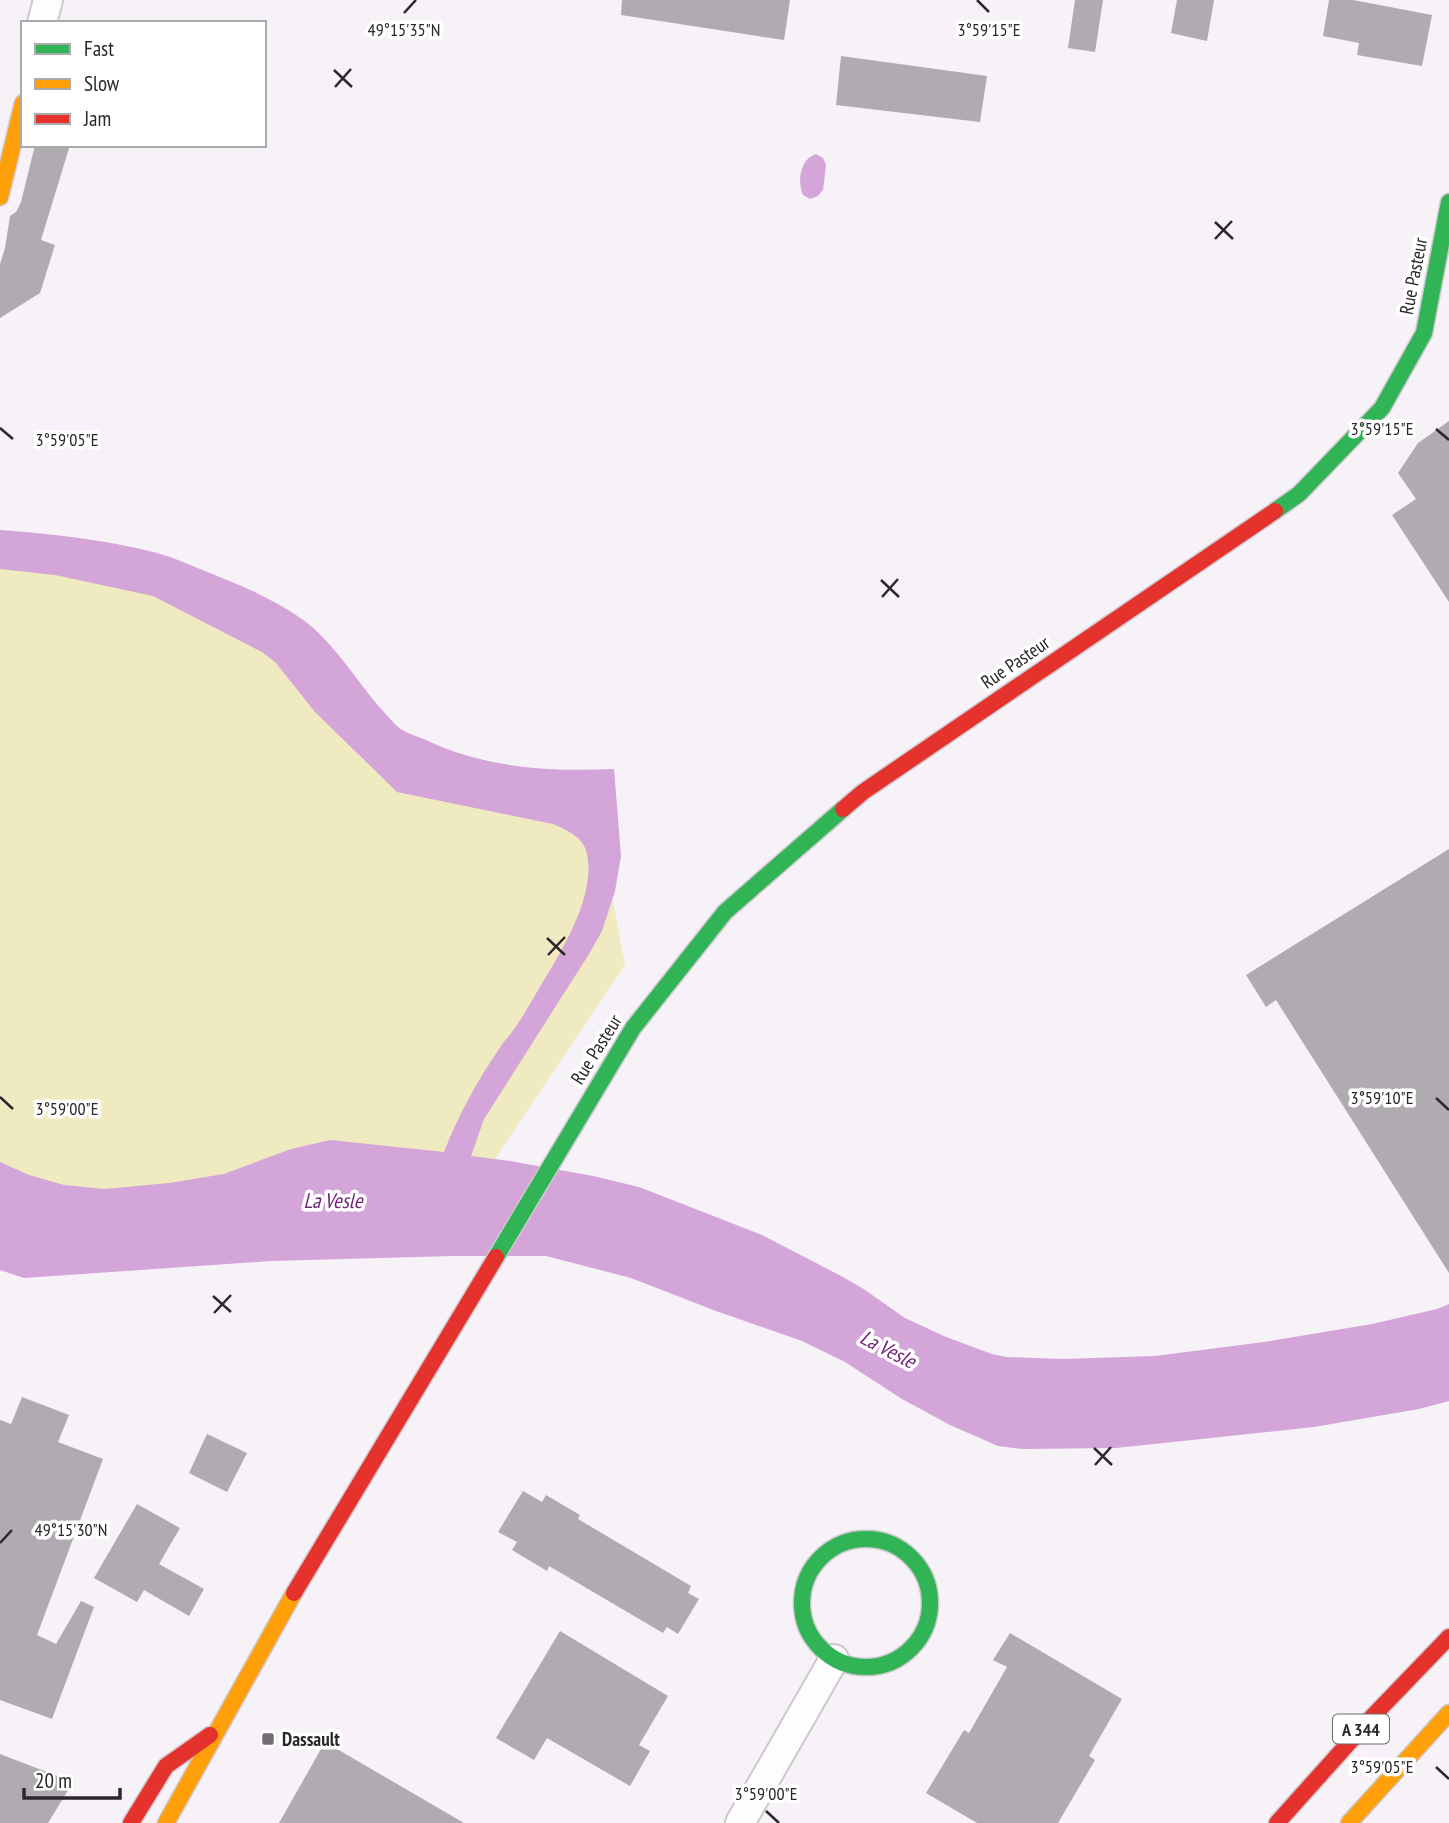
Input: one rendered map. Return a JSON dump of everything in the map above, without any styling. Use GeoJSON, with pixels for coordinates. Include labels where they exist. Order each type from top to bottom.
{"type":"FeatureCollection","features":[{"type":"Feature","properties":{"kind":"main road"},"geometry":{"type":"LineString","coordinates":[[0,197],[21,111]]}},
{"type":"Feature","properties":{"kind":"main road","name":"Rue Pasteur"},"geometry":{"type":"LineString","coordinates":[[166,1823],[305,1574],[633,1028],[725,912],[863,792],[1299,494],[1382,408],[1424,333],[1449,202]]}},
{"type":"Feature","properties":{"kind":"main road"},"geometry":{"type":"LineString","coordinates":[[869,1539],[889,1543],[908,1554],[921,1570],[928,1589],[930,1610],[924,1630],[912,1648],[895,1660],[875,1667],[854,1666],[834,1659],[817,1645],[806,1627],[802,1606],[804,1585],[813,1566],[828,1551],[847,1541],[869,1539]]}},
{"type":"Feature","properties":{"kind":"main road","name":"A 344"},"geometry":{"type":"LineString","coordinates":[[1277,1823],[1372,1717],[1449,1637]]}},
{"type":"Feature","properties":{"kind":"main road","name":"A 344"},"geometry":{"type":"LineString","coordinates":[[1349,1823],[1449,1713]]}},
{"type":"Feature","properties":{"kind":"main road"},"geometry":{"type":"LineString","coordinates":[[131,1823],[166,1766],[220,1727]]}},
{"type":"Feature","properties":{"kind":"street"},"geometry":{"type":"LineString","coordinates":[[43,21],[48,0]]}},
{"type":"Feature","properties":{"kind":"street"},"geometry":{"type":"LineString","coordinates":[[740,1823],[834,1659]]}},
{"type":"Feature","properties":{"kind":"shaded area"},"geometry":{"type":"Polygon","coordinates":[[[0,554],[148,572],[341,683],[415,764],[597,818],[625,965],[448,1229],[0,1219],[0,554]]]}},
{"type":"Feature","properties":{"kind":"water"},"geometry":{"type":"Polygon","coordinates":[[[816,154],[823,158],[826,165],[823,190],[810,199],[803,195],[800,177],[803,165],[816,154]]]}},
{"type":"Feature","properties":{"kind":"water","name":"La Vesle"},"geometry":{"type":"Polygon","coordinates":[[[0,530],[58,535],[134,547],[171,557],[264,596],[302,619],[325,639],[398,727],[448,749],[471,757],[542,769],[614,769],[621,856],[615,891],[602,931],[484,1119],[471,1156],[593,1176],[639,1187],[762,1235],[843,1277],[905,1318],[946,1337],[1006,1357],[1063,1359],[1155,1356],[1372,1324],[1449,1304],[1449,1401],[1419,1409],[1314,1427],[1116,1448],[1023,1449],[998,1446],[950,1425],[902,1399],[845,1362],[802,1341],[631,1278],[546,1256],[271,1261],[24,1278],[0,1270],[0,1162],[29,1175],[64,1185],[105,1189],[224,1174],[291,1149],[330,1140],[444,1152],[476,1086],[522,1018],[575,924],[582,906],[588,871],[587,854],[582,843],[574,835],[553,824],[397,792],[315,712],[276,663],[262,652],[153,596],[55,575],[0,569],[0,530]]]}},
{"type":"Feature","properties":{"kind":"building"},"geometry":{"type":"Polygon","coordinates":[[[622,0],[790,0],[784,40],[621,15],[622,0]]]}},
{"type":"Feature","properties":{"kind":"building"},"geometry":{"type":"Polygon","coordinates":[[[1075,0],[1103,0],[1095,52],[1068,48],[1075,0]]]}},
{"type":"Feature","properties":{"kind":"building"},"geometry":{"type":"Polygon","coordinates":[[[1177,0],[1214,0],[1207,41],[1171,33],[1177,0]]]}},
{"type":"Feature","properties":{"kind":"building"},"geometry":{"type":"Polygon","coordinates":[[[1329,0],[1353,0],[1432,15],[1422,66],[1357,55],[1359,43],[1323,36],[1329,0]]]}},
{"type":"Feature","properties":{"kind":"building"},"geometry":{"type":"Polygon","coordinates":[[[841,56],[987,76],[980,122],[836,105],[841,56]]]}},
{"type":"Feature","properties":{"kind":"building"},"geometry":{"type":"Polygon","coordinates":[[[35,147],[69,147],[41,240],[55,245],[40,293],[0,318],[0,264],[10,216],[16,212],[35,147]]]}},
{"type":"Feature","properties":{"kind":"building"},"geometry":{"type":"Polygon","coordinates":[[[1449,421],[1449,602],[1392,515],[1416,499],[1398,473],[1418,443],[1449,421]]]}},
{"type":"Feature","properties":{"kind":"building"},"geometry":{"type":"Polygon","coordinates":[[[1449,849],[1449,1273],[1276,1000],[1266,1007],[1246,975],[1449,849]]]}},
{"type":"Feature","properties":{"kind":"building"},"geometry":{"type":"Polygon","coordinates":[[[22,1397],[69,1415],[58,1442],[103,1459],[37,1635],[56,1644],[81,1601],[94,1607],[52,1719],[0,1700],[0,1420],[11,1424],[22,1397]]]}},
{"type":"Feature","properties":{"kind":"building"},"geometry":{"type":"Polygon","coordinates":[[[207,1434],[247,1453],[227,1492],[189,1473],[207,1434]]]}},
{"type":"Feature","properties":{"kind":"building"},"geometry":{"type":"Polygon","coordinates":[[[523,1491],[542,1502],[546,1495],[580,1515],[578,1519],[691,1586],[688,1593],[699,1599],[678,1634],[667,1627],[663,1633],[549,1566],[547,1571],[512,1550],[517,1542],[498,1532],[523,1491]]]}},
{"type":"Feature","properties":{"kind":"building"},"geometry":{"type":"Polygon","coordinates":[[[137,1504],[180,1528],[159,1564],[204,1589],[189,1616],[144,1590],[137,1602],[94,1578],[137,1504]]]}},
{"type":"Feature","properties":{"kind":"building"},"geometry":{"type":"Polygon","coordinates":[[[560,1631],[668,1696],[639,1745],[650,1751],[630,1786],[547,1738],[534,1760],[496,1738],[560,1631]]]}},
{"type":"Feature","properties":{"kind":"building"},"geometry":{"type":"Polygon","coordinates":[[[1010,1633],[1122,1699],[1089,1756],[1095,1760],[1058,1823],[977,1823],[926,1793],[964,1730],[969,1733],[1007,1667],[993,1660],[1010,1633]]]}},
{"type":"Feature","properties":{"kind":"building"},"geometry":{"type":"Polygon","coordinates":[[[325,1742],[464,1823],[279,1823],[325,1742]]]}},
{"type":"Feature","properties":{"kind":"building"},"geometry":{"type":"Polygon","coordinates":[[[0,1754],[73,1782],[48,1823],[0,1823],[0,1754]]]}},
{"type":"Feature","properties":{"kind":"traffic: fast"},"geometry":{"type":"LineString","coordinates":[[1275,511],[1299,494],[1382,408],[1424,333],[1449,202]]}},
{"type":"Feature","properties":{"kind":"traffic: fast"},"geometry":{"type":"LineString","coordinates":[[496,1257],[633,1028],[725,912],[843,809]]}},
{"type":"Feature","properties":{"kind":"traffic: fast"},"geometry":{"type":"LineString","coordinates":[[866,1539],[890,1544],[911,1558],[925,1579],[930,1603],[925,1627],[911,1648],[890,1662],[866,1667],[842,1662],[821,1648],[807,1627],[802,1603],[807,1579],[821,1558],[842,1544],[866,1539]]}},
{"type":"Feature","properties":{"kind":"traffic: slow"},"geometry":{"type":"LineString","coordinates":[[0,197],[21,111]]}},
{"type":"Feature","properties":{"kind":"traffic: slow"},"geometry":{"type":"LineString","coordinates":[[166,1823],[294,1593]]}},
{"type":"Feature","properties":{"kind":"traffic: slow"},"geometry":{"type":"LineString","coordinates":[[1349,1823],[1449,1713]]}},
{"type":"Feature","properties":{"kind":"traffic: jam"},"geometry":{"type":"LineString","coordinates":[[843,809],[863,792],[1275,511]]}},
{"type":"Feature","properties":{"kind":"traffic: jam"},"geometry":{"type":"LineString","coordinates":[[294,1593],[496,1257]]}},
{"type":"Feature","properties":{"kind":"traffic: jam"},"geometry":{"type":"LineString","coordinates":[[1277,1823],[1372,1717],[1449,1637]]}},
{"type":"Feature","properties":{"kind":"traffic: jam"},"geometry":{"type":"LineString","coordinates":[[131,1823],[166,1766],[210,1735]]}},
{"type":"Feature","properties":{"kind":"place","name":"Dassault"},"geometry":{"type":"Point","coordinates":[268,1739]}}]}
